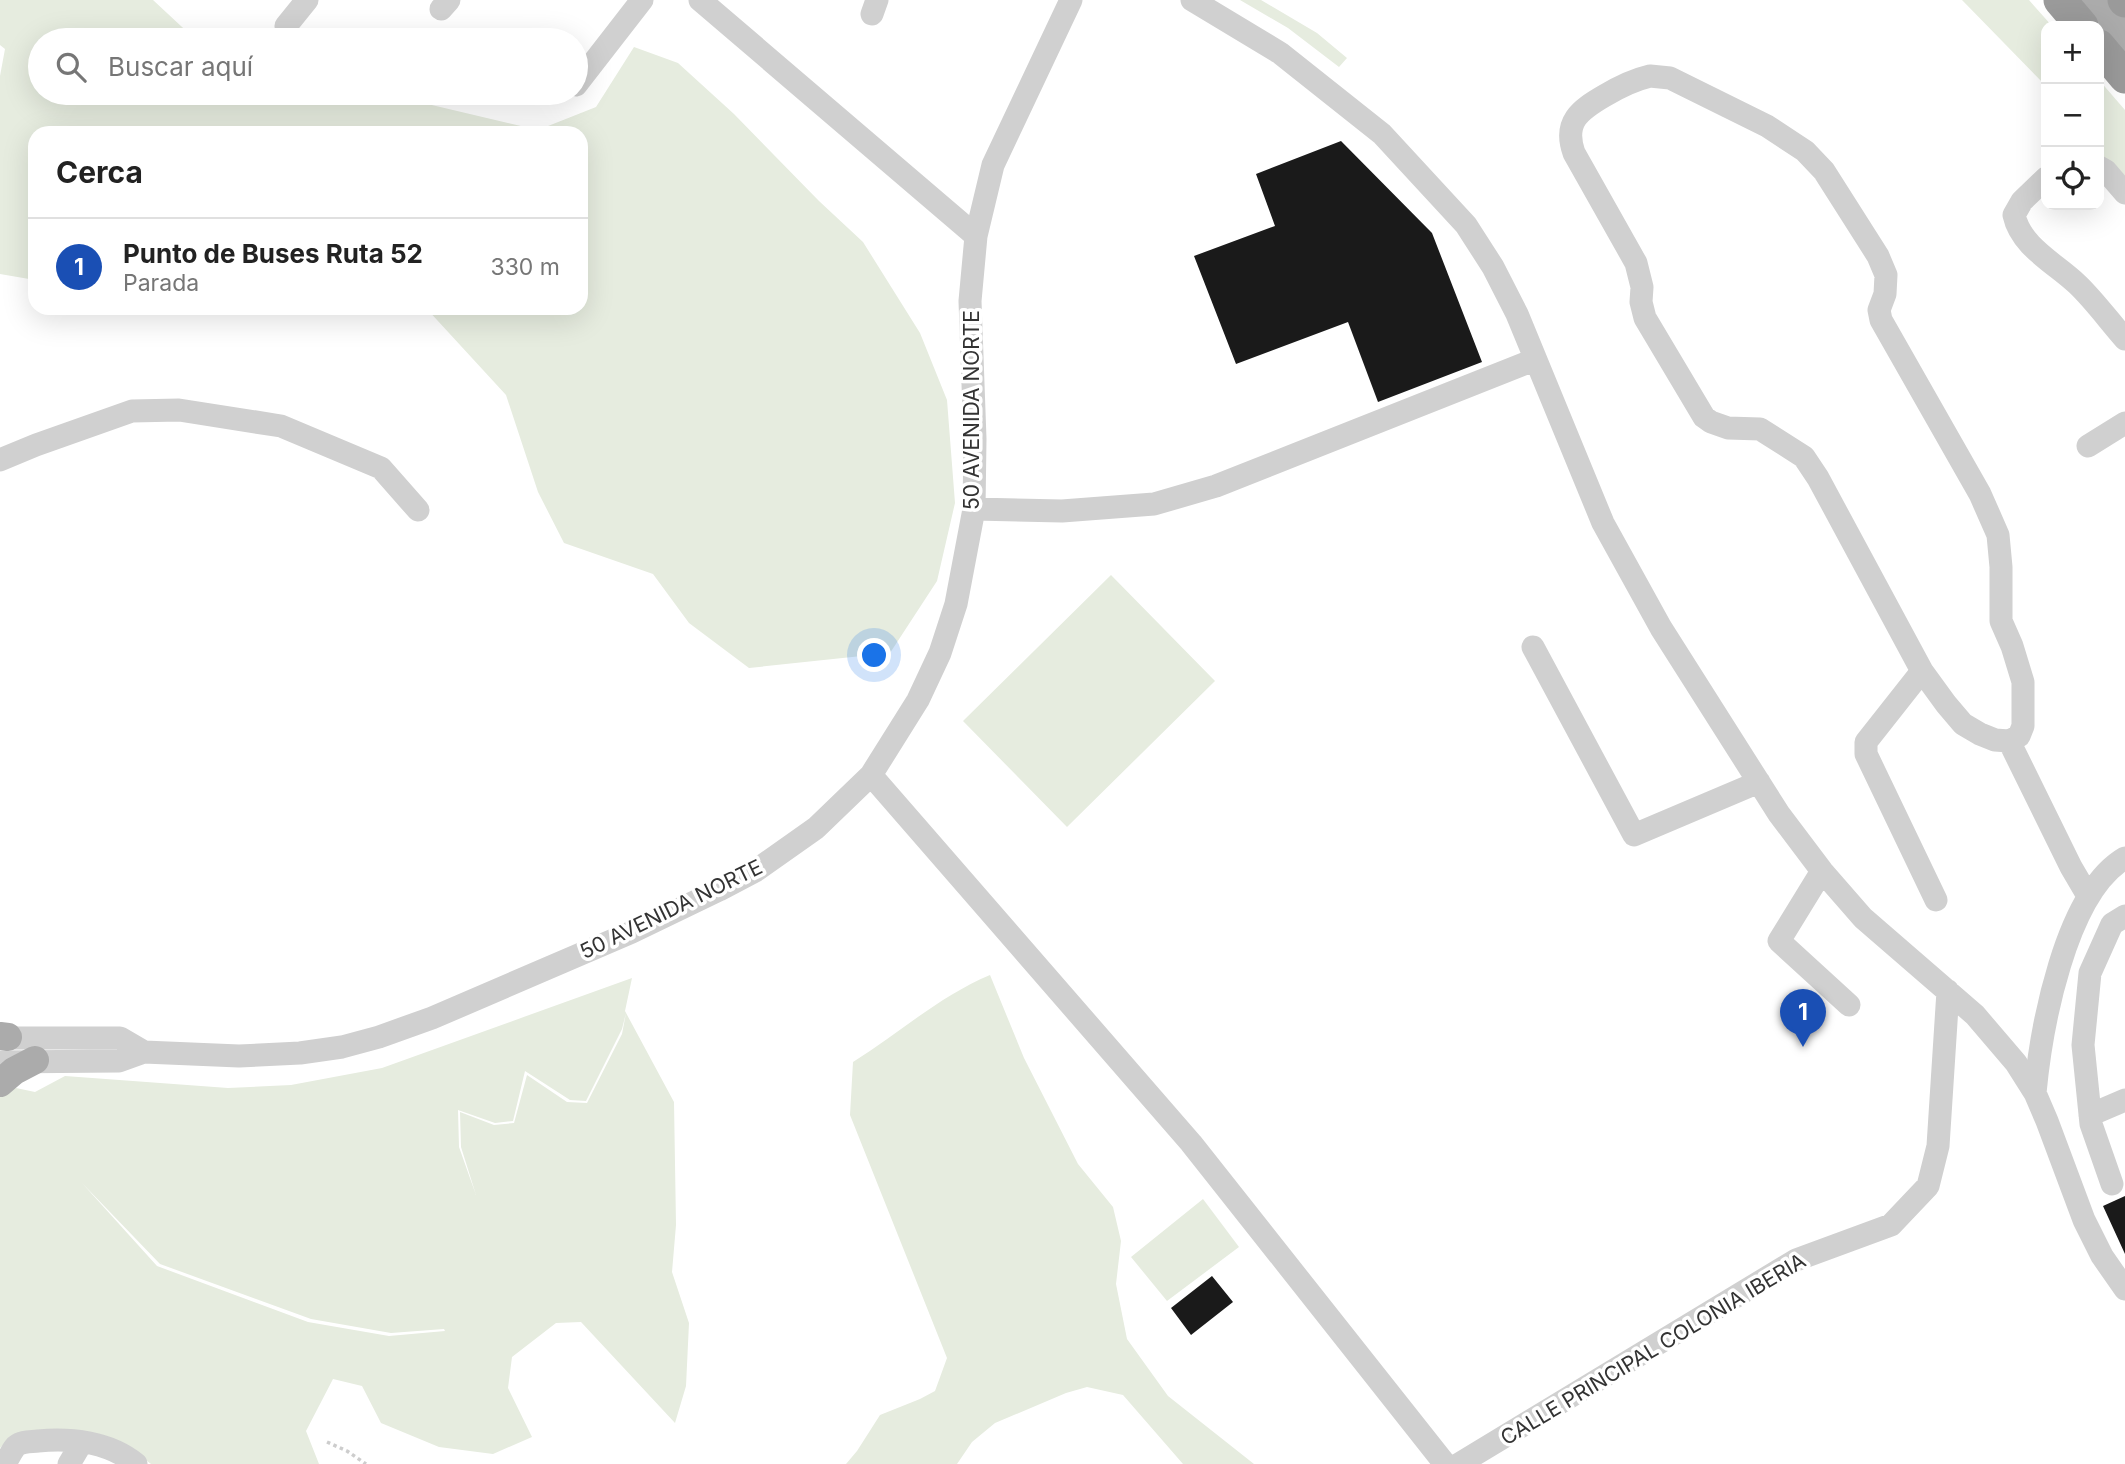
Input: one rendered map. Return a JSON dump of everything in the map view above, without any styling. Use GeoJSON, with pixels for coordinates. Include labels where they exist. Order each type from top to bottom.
{"type":"FeatureCollection","features":[{"type":"Feature","properties":{"kind":"highway"},"geometry":{"type":"LineString","coordinates":[[2060,0],[2078,21]]}},
{"type":"Feature","properties":{"kind":"highway"},"geometry":{"type":"LineString","coordinates":[[2104,52],[2125,77]]}},
{"type":"Feature","properties":{"kind":"main road"},"geometry":{"type":"LineString","coordinates":[[2092,0],[2125,38]]}},
{"type":"Feature","properties":{"kind":"main road"},"geometry":{"type":"LineString","coordinates":[[0,1083],[14,1071],[35,1060]]}},
{"type":"Feature","properties":{"kind":"street"},"geometry":{"type":"LineString","coordinates":[[285,26],[307,0]]}},
{"type":"Feature","properties":{"kind":"street"},"geometry":{"type":"LineString","coordinates":[[588,70],[642,0]]}},
{"type":"Feature","properties":{"kind":"street"},"geometry":{"type":"LineString","coordinates":[[700,0],[976,236]]}},
{"type":"Feature","properties":{"kind":"street","name":"50 AVENIDA NORTE"},"geometry":{"type":"LineString","coordinates":[[2,1043],[35,1060],[119,1061],[144,1052],[239,1056],[300,1053],[342,1047],[367,1040],[432,1018],[632,932],[755,871],[816,828],[871,775],[918,699],[940,653],[956,604],[974,509],[975,439],[970,301],[976,236],[993,165],[1071,0]]}},
{"type":"Feature","properties":{"kind":"street"},"geometry":{"type":"LineString","coordinates":[[1192,0],[1280,53],[1382,134],[1466,225],[1493,267],[1517,314],[1576,463],[1615,546],[1661,628],[1779,814],[1822,871],[1863,918],[1975,1014],[1999,1040],[2035,1093],[2084,1220],[2102,1256],[2125,1289]]}},
{"type":"Feature","properties":{"kind":"street"},"geometry":{"type":"LineString","coordinates":[[1650,76],[1670,78],[1767,127],[1805,151],[1824,171],[1878,256],[1886,275],[1885,294],[1879,310],[1881,320],[1980,494],[1998,535],[2001,621],[2023,682],[2023,726],[2019,736],[2010,741],[1995,740],[1963,724],[1922,671],[1818,478],[1804,457],[1760,429],[1728,428],[1704,417],[1645,318],[1636,263],[1571,144],[1571,130],[1582,108],[1632,80],[1650,76]]}},
{"type":"Feature","properties":{"kind":"street"},"geometry":{"type":"LineString","coordinates":[[2104,170],[2125,193]]}},
{"type":"Feature","properties":{"kind":"street"},"geometry":{"type":"LineString","coordinates":[[2041,183],[2022,201],[2014,215],[2016,225],[2029,244],[2078,285],[2125,338]]}},
{"type":"Feature","properties":{"kind":"street"},"geometry":{"type":"LineString","coordinates":[[974,509],[1062,511],[1154,504],[1228,481],[1534,360]]}},
{"type":"Feature","properties":{"kind":"street"},"geometry":{"type":"LineString","coordinates":[[0,460],[132,411],[179,410],[281,426],[381,468],[418,510]]}},
{"type":"Feature","properties":{"kind":"street"},"geometry":{"type":"LineString","coordinates":[[2088,446],[2125,423]]}},
{"type":"Feature","properties":{"kind":"street"},"geometry":{"type":"LineString","coordinates":[[1533,647],[1634,835],[1759,782]]}},
{"type":"Feature","properties":{"kind":"street"},"geometry":{"type":"LineString","coordinates":[[1922,671],[1866,742],[1866,754],[1936,900]]}},
{"type":"Feature","properties":{"kind":"street"},"geometry":{"type":"LineString","coordinates":[[2010,741],[2071,867],[2088,896]]}},
{"type":"Feature","properties":{"kind":"street"},"geometry":{"type":"LineString","coordinates":[[871,775],[1192,1143],[1445,1464]]}},
{"type":"Feature","properties":{"kind":"street"},"geometry":{"type":"LineString","coordinates":[[2035,1093],[2039,1050],[2049,999],[2066,947],[2088,896],[2111,866],[2125,858]]}},
{"type":"Feature","properties":{"kind":"street"},"geometry":{"type":"LineString","coordinates":[[1822,871],[1779,941],[1849,1005]]}},
{"type":"Feature","properties":{"kind":"street"},"geometry":{"type":"LineString","coordinates":[[2112,1184],[2091,1124],[2083,1045],[2090,973],[2112,924],[2125,916]]}},
{"type":"Feature","properties":{"kind":"street","name":"CALLE PRINCIPAL COLONIA IBERIA"},"geometry":{"type":"LineString","coordinates":[[1459,1464],[1796,1261],[1891,1225],[1928,1186],[1938,1146],[1948,991]]}},
{"type":"Feature","properties":{"kind":"street","name":"50 AVENIDA NORTE"},"geometry":{"type":"LineString","coordinates":[[2,1043],[120,1038],[144,1052]]}},
{"type":"Feature","properties":{"kind":"street"},"geometry":{"type":"LineString","coordinates":[[2090,1115],[2125,1100]]}},
{"type":"Feature","properties":{"kind":"street"},"geometry":{"type":"LineString","coordinates":[[10,1455],[24,1443],[53,1440],[82,1442],[107,1448],[126,1456],[136,1464]]}},
{"type":"Feature","properties":{"kind":"street"},"geometry":{"type":"LineString","coordinates":[[69,1464],[82,1442]]}},
{"type":"Feature","properties":{"kind":"path"},"geometry":{"type":"LineString","coordinates":[[327,1442],[366,1464]]}},
{"type":"Feature","properties":{"kind":"shaded area"},"geometry":{"type":"Polygon","coordinates":[[[0,0],[153,0],[183,28],[28,28],[28,105],[432,105],[521,126],[28,126],[28,279],[0,274],[0,76],[5,49],[0,45],[0,0]]]}},
{"type":"Feature","properties":{"kind":"shaded area"},"geometry":{"type":"Polygon","coordinates":[[[1240,0],[1261,0],[1317,33],[1347,58],[1339,67],[1288,28],[1240,0]]]}},
{"type":"Feature","properties":{"kind":"shaded area"},"geometry":{"type":"Polygon","coordinates":[[[1962,0],[2029,0],[2048,21],[2041,21],[2041,81],[1962,0]]]}},
{"type":"Feature","properties":{"kind":"shaded area"},"geometry":{"type":"Polygon","coordinates":[[[634,47],[678,63],[734,114],[863,242],[920,333],[947,400],[955,503],[937,581],[890,653],[749,668],[689,623],[653,574],[564,543],[538,492],[506,395],[432,315],[588,315],[588,126],[548,126],[596,107],[634,47]]]}},
{"type":"Feature","properties":{"kind":"shaded area"},"geometry":{"type":"Polygon","coordinates":[[[2104,86],[2125,110],[2125,181],[2104,159],[2104,86]]]}},
{"type":"Feature","properties":{"kind":"shaded area"},"geometry":{"type":"Polygon","coordinates":[[[1111,575],[1215,681],[1067,827],[963,721],[1111,575]]]}},
{"type":"Feature","properties":{"kind":"shaded area"},"geometry":{"type":"Polygon","coordinates":[[[990,975],[1024,1058],[1078,1164],[1113,1207],[1121,1241],[1116,1284],[1127,1339],[1168,1396],[1254,1464],[1183,1464],[1123,1395],[1087,1387],[995,1423],[972,1442],[957,1464],[846,1464],[880,1415],[935,1391],[947,1358],[850,1115],[853,1062],[954,993],[990,975]]]}},
{"type":"Feature","properties":{"kind":"shaded area"},"geometry":{"type":"Polygon","coordinates":[[[632,978],[625,1011],[674,1102],[676,1225],[672,1272],[689,1323],[686,1386],[675,1423],[581,1322],[556,1323],[512,1357],[508,1388],[532,1437],[493,1454],[439,1447],[381,1423],[362,1386],[333,1379],[306,1431],[319,1464],[151,1464],[130,1448],[5,1443],[0,1448],[0,1097],[16,1088],[35,1092],[65,1076],[228,1088],[291,1085],[382,1068],[632,978]],[[626,1013],[622,1029],[586,1101],[570,1100],[525,1071],[513,1121],[495,1123],[458,1110],[459,1147],[476,1195],[461,1147],[460,1112],[494,1125],[514,1123],[527,1075],[567,1102],[587,1103],[622,1034],[626,1013]],[[82,1183],[157,1266],[308,1322],[389,1336],[445,1331],[391,1333],[311,1319],[160,1264],[82,1183]]]}},
{"type":"Feature","properties":{"kind":"shaded area"},"geometry":{"type":"Polygon","coordinates":[[[1203,1199],[1239,1247],[1167,1301],[1131,1257],[1203,1199]]]}},
{"type":"Feature","properties":{"kind":"building"},"geometry":{"type":"Polygon","coordinates":[[[1341,141],[1432,233],[1482,362],[1378,402],[1348,322],[1236,364],[1194,256],[1275,226],[1256,174],[1341,141]]]}},
{"type":"Feature","properties":{"kind":"building"},"geometry":{"type":"Polygon","coordinates":[[[2125,1196],[2125,1254],[2103,1206],[2125,1196]]]}},
{"type":"Feature","properties":{"kind":"building"},"geometry":{"type":"Polygon","coordinates":[[[1212,1276],[1233,1302],[1191,1335],[1171,1308],[1212,1276]]]}},
{"type":"Feature","properties":{"kind":"place","name":"Punto de Buses Ruta 52"},"geometry":{"type":"Point","coordinates":[1803,1047]}}]}
